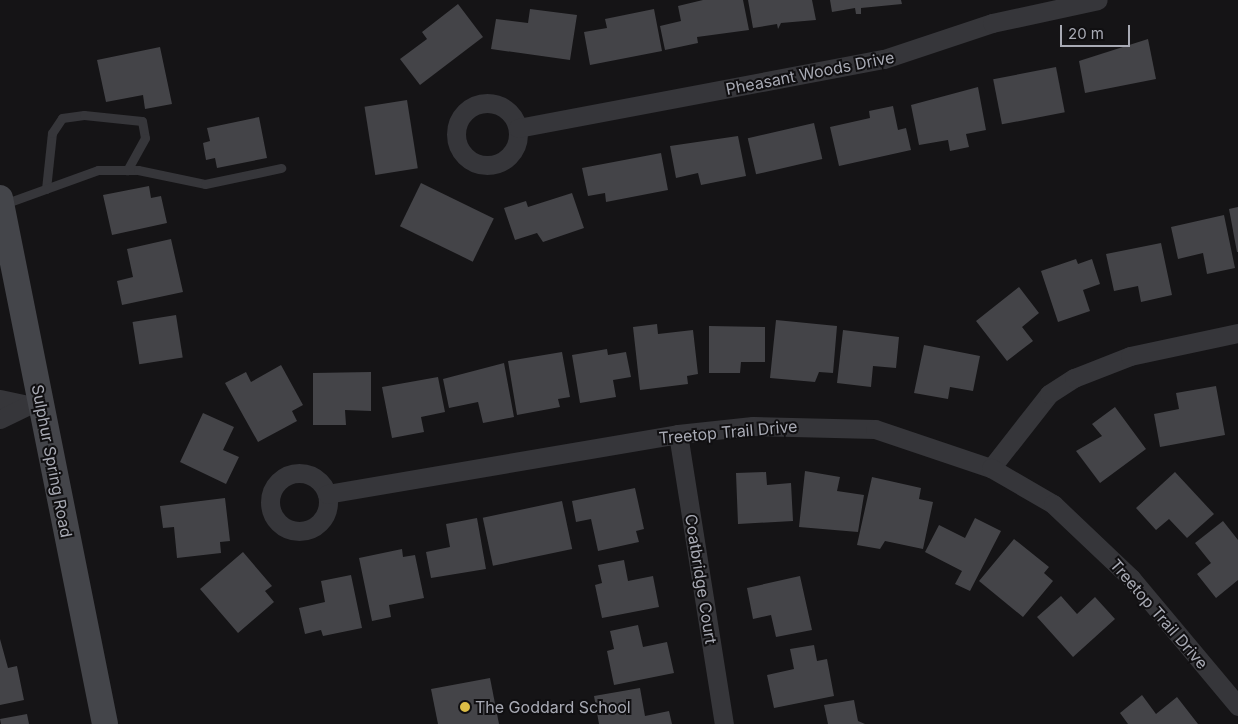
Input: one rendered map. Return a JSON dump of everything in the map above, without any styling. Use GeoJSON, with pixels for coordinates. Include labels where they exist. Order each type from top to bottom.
{"type":"FeatureCollection","features":[{"type":"Feature","properties":{"kind":"main road","name":"Sulphur Spring Road"},"geometry":{"type":"LineString","coordinates":[[1,202],[32,402],[105,724]]}},
{"type":"Feature","properties":{"kind":"street","name":"Pheasant Woods Drive"},"geometry":{"type":"LineString","coordinates":[[518,128],[884,59],[992,23],[1098,0]]}},
{"type":"Feature","properties":{"kind":"street"},"geometry":{"type":"LineString","coordinates":[[991,468],[1049,394],[1074,378],[1130,356],[1238,333]]}},
{"type":"Feature","properties":{"kind":"street"},"geometry":{"type":"LineString","coordinates":[[0,398],[32,402]]}},
{"type":"Feature","properties":{"kind":"street"},"geometry":{"type":"LineString","coordinates":[[0,419],[32,402]]}},
{"type":"Feature","properties":{"kind":"street","name":"Treetop Trail Drive"},"geometry":{"type":"LineString","coordinates":[[327,494],[678,434],[753,426],[875,429],[991,468],[1053,504],[1131,578],[1238,706]]}},
{"type":"Feature","properties":{"kind":"street","name":"Coatbridge Court"},"geometry":{"type":"LineString","coordinates":[[678,434],[724,724]]}},
{"type":"Feature","properties":{"kind":"lane"},"geometry":{"type":"LineString","coordinates":[[46,189],[52,133],[62,118],[84,115],[142,122],[145,138],[127,170]]}},
{"type":"Feature","properties":{"kind":"lane"},"geometry":{"type":"LineString","coordinates":[[1,202],[46,189],[98,170],[127,170],[205,184],[281,168]]}},
{"type":"Feature","properties":{"kind":"building"},"geometry":{"type":"Polygon","coordinates":[[[703,0],[743,0],[749,30],[697,37],[698,43],[665,50],[660,26],[681,21],[678,6],[703,0]]]}},
{"type":"Feature","properties":{"kind":"building"},"geometry":{"type":"Polygon","coordinates":[[[748,0],[812,0],[816,20],[781,23],[778,29],[777,24],[753,28],[748,0]]]}},
{"type":"Feature","properties":{"kind":"building"},"geometry":{"type":"Polygon","coordinates":[[[830,0],[901,0],[902,4],[861,8],[861,14],[856,14],[855,8],[832,12],[830,0]]]}},
{"type":"Feature","properties":{"kind":"building"},"geometry":{"type":"Polygon","coordinates":[[[458,4],[483,37],[420,85],[400,59],[427,39],[422,32],[458,4]]]}},
{"type":"Feature","properties":{"kind":"building"},"geometry":{"type":"Polygon","coordinates":[[[530,9],[577,15],[570,60],[491,49],[496,19],[528,23],[530,9]]]}},
{"type":"Feature","properties":{"kind":"building"},"geometry":{"type":"Polygon","coordinates":[[[654,9],[662,51],[590,65],[584,32],[607,28],[605,19],[654,9]]]}},
{"type":"Feature","properties":{"kind":"building"},"geometry":{"type":"Polygon","coordinates":[[[1148,39],[1156,79],[1085,93],[1079,61],[1148,39]]]}},
{"type":"Feature","properties":{"kind":"building"},"geometry":{"type":"Polygon","coordinates":[[[160,47],[172,104],[145,109],[143,95],[106,102],[97,60],[160,47]]]}},
{"type":"Feature","properties":{"kind":"building"},"geometry":{"type":"Polygon","coordinates":[[[1056,67],[1065,112],[1002,124],[993,79],[1056,67]]]}},
{"type":"Feature","properties":{"kind":"building"},"geometry":{"type":"Polygon","coordinates":[[[978,87],[986,130],[966,134],[969,147],[950,151],[948,140],[919,145],[911,105],[978,87]]]}},
{"type":"Feature","properties":{"kind":"building"},"geometry":{"type":"Polygon","coordinates":[[[407,100],[418,168],[375,175],[365,107],[407,100]]]}},
{"type":"Feature","properties":{"kind":"building"},"geometry":{"type":"Polygon","coordinates":[[[893,106],[898,130],[906,128],[911,150],[839,166],[830,127],[870,118],[869,111],[893,106]]]}},
{"type":"Feature","properties":{"kind":"building"},"geometry":{"type":"Polygon","coordinates":[[[259,117],[267,158],[217,168],[215,158],[206,160],[203,143],[210,141],[207,128],[259,117]]]}},
{"type":"Feature","properties":{"kind":"building"},"geometry":{"type":"Polygon","coordinates":[[[814,123],[822,159],[756,174],[748,138],[814,123]]]}},
{"type":"Feature","properties":{"kind":"building"},"geometry":{"type":"Polygon","coordinates":[[[738,136],[746,176],[701,185],[698,173],[676,178],[670,146],[738,136]]]}},
{"type":"Feature","properties":{"kind":"building"},"geometry":{"type":"Polygon","coordinates":[[[661,153],[668,190],[606,202],[605,193],[588,196],[582,168],[661,153]]]}},
{"type":"Feature","properties":{"kind":"building"},"geometry":{"type":"Polygon","coordinates":[[[421,183],[494,219],[473,262],[400,226],[421,183]]]}},
{"type":"Feature","properties":{"kind":"building"},"geometry":{"type":"Polygon","coordinates":[[[149,186],[151,198],[161,196],[167,223],[112,235],[103,195],[149,186]]]}},
{"type":"Feature","properties":{"kind":"building"},"geometry":{"type":"Polygon","coordinates":[[[572,193],[584,228],[543,242],[537,233],[515,240],[504,208],[526,201],[528,207],[572,193]]]}},
{"type":"Feature","properties":{"kind":"building"},"geometry":{"type":"Polygon","coordinates":[[[1238,207],[1238,252],[1237,252],[1229,209],[1238,207]]]}},
{"type":"Feature","properties":{"kind":"building"},"geometry":{"type":"Polygon","coordinates":[[[1224,215],[1235,268],[1207,274],[1203,253],[1178,259],[1171,227],[1224,215]]]}},
{"type":"Feature","properties":{"kind":"building"},"geometry":{"type":"Polygon","coordinates":[[[171,239],[183,292],[122,305],[117,281],[133,277],[127,249],[171,239]]]}},
{"type":"Feature","properties":{"kind":"building"},"geometry":{"type":"Polygon","coordinates":[[[1161,243],[1172,295],[1141,302],[1138,286],[1114,291],[1106,254],[1161,243]]]}},
{"type":"Feature","properties":{"kind":"building"},"geometry":{"type":"Polygon","coordinates":[[[1076,259],[1078,264],[1092,259],[1100,284],[1083,290],[1090,311],[1058,322],[1041,271],[1076,259]]]}},
{"type":"Feature","properties":{"kind":"building"},"geometry":{"type":"Polygon","coordinates":[[[1019,287],[1039,313],[1022,327],[1033,341],[1007,361],[976,321],[1019,287]]]}},
{"type":"Feature","properties":{"kind":"building"},"geometry":{"type":"Polygon","coordinates":[[[176,315],[183,357],[139,364],[133,322],[176,315]]]}},
{"type":"Feature","properties":{"kind":"building"},"geometry":{"type":"Polygon","coordinates":[[[776,320],[837,326],[833,373],[819,372],[815,382],[770,378],[776,320]]]}},
{"type":"Feature","properties":{"kind":"building"},"geometry":{"type":"Polygon","coordinates":[[[657,324],[658,334],[693,330],[698,374],[687,376],[688,384],[640,390],[633,327],[657,324]]]}},
{"type":"Feature","properties":{"kind":"building"},"geometry":{"type":"Polygon","coordinates":[[[709,326],[765,327],[765,362],[741,362],[740,373],[709,373],[709,326]]]}},
{"type":"Feature","properties":{"kind":"building"},"geometry":{"type":"Polygon","coordinates":[[[843,330],[899,337],[896,368],[873,366],[871,387],[837,383],[843,330]]]}},
{"type":"Feature","properties":{"kind":"building"},"geometry":{"type":"Polygon","coordinates":[[[924,345],[980,356],[973,391],[950,387],[948,399],[914,393],[924,345]]]}},
{"type":"Feature","properties":{"kind":"building"},"geometry":{"type":"Polygon","coordinates":[[[607,349],[608,355],[626,352],[631,377],[613,380],[616,397],[580,403],[572,355],[607,349]]]}},
{"type":"Feature","properties":{"kind":"building"},"geometry":{"type":"Polygon","coordinates":[[[562,352],[570,397],[558,399],[560,407],[517,415],[508,361],[562,352]]]}},
{"type":"Feature","properties":{"kind":"building"},"geometry":{"type":"Polygon","coordinates":[[[504,363],[514,417],[483,423],[478,402],[449,408],[443,379],[504,363]]]}},
{"type":"Feature","properties":{"kind":"building"},"geometry":{"type":"Polygon","coordinates":[[[281,365],[303,405],[292,411],[297,421],[258,442],[225,383],[246,372],[251,382],[281,365]]]}},
{"type":"Feature","properties":{"kind":"building"},"geometry":{"type":"Polygon","coordinates":[[[371,372],[371,411],[345,410],[346,425],[313,425],[313,373],[371,372]]]}},
{"type":"Feature","properties":{"kind":"building"},"geometry":{"type":"Polygon","coordinates":[[[438,377],[445,412],[421,417],[424,432],[392,438],[382,387],[438,377]]]}},
{"type":"Feature","properties":{"kind":"building"},"geometry":{"type":"Polygon","coordinates":[[[1216,386],[1225,435],[1160,447],[1154,414],[1179,409],[1176,393],[1216,386]]]}},
{"type":"Feature","properties":{"kind":"building"},"geometry":{"type":"Polygon","coordinates":[[[1115,407],[1146,449],[1100,483],[1076,451],[1102,436],[1092,424],[1115,407]]]}},
{"type":"Feature","properties":{"kind":"building"},"geometry":{"type":"Polygon","coordinates":[[[203,413],[234,427],[223,450],[239,457],[226,484],[180,462],[203,413]]]}},
{"type":"Feature","properties":{"kind":"building"},"geometry":{"type":"Polygon","coordinates":[[[805,471],[840,477],[837,491],[864,495],[858,532],[799,527],[805,471]]]}},
{"type":"Feature","properties":{"kind":"building"},"geometry":{"type":"Polygon","coordinates":[[[766,472],[767,485],[791,483],[793,521],[738,524],[736,473],[766,472]]]}},
{"type":"Feature","properties":{"kind":"building"},"geometry":{"type":"Polygon","coordinates":[[[1175,472],[1214,514],[1187,538],[1169,519],[1156,530],[1136,508],[1175,472]]]}},
{"type":"Feature","properties":{"kind":"building"},"geometry":{"type":"Polygon","coordinates":[[[872,477],[921,488],[919,499],[933,502],[923,549],[885,541],[880,549],[857,545],[872,477]]]}},
{"type":"Feature","properties":{"kind":"building"},"geometry":{"type":"Polygon","coordinates":[[[635,488],[644,529],[636,531],[639,542],[598,551],[591,519],[576,522],[572,501],[635,488]]]}},
{"type":"Feature","properties":{"kind":"building"},"geometry":{"type":"Polygon","coordinates":[[[225,498],[230,541],[220,542],[221,553],[177,558],[174,527],[163,528],[160,506],[225,498]]]}},
{"type":"Feature","properties":{"kind":"building"},"geometry":{"type":"Polygon","coordinates":[[[562,501],[572,549],[493,566],[483,518],[562,501]]]}},
{"type":"Feature","properties":{"kind":"building"},"geometry":{"type":"Polygon","coordinates":[[[477,518],[486,569],[431,578],[426,552],[450,547],[446,524],[477,518]]]}},
{"type":"Feature","properties":{"kind":"building"},"geometry":{"type":"Polygon","coordinates":[[[975,518],[1001,531],[970,591],[955,584],[962,571],[925,552],[939,525],[965,538],[975,518]]]}},
{"type":"Feature","properties":{"kind":"building"},"geometry":{"type":"Polygon","coordinates":[[[1223,521],[1238,540],[1238,580],[1216,598],[1197,574],[1211,563],[1195,543],[1223,521]]]}},
{"type":"Feature","properties":{"kind":"building"},"geometry":{"type":"Polygon","coordinates":[[[1014,539],[1049,567],[1044,573],[1053,581],[1023,617],[979,581],[1014,539]]]}},
{"type":"Feature","properties":{"kind":"building"},"geometry":{"type":"Polygon","coordinates":[[[402,549],[403,557],[415,555],[424,598],[389,605],[391,617],[372,621],[359,558],[402,549]]]}},
{"type":"Feature","properties":{"kind":"building"},"geometry":{"type":"Polygon","coordinates":[[[243,552],[272,586],[265,591],[274,602],[238,633],[200,589],[243,552]]]}},
{"type":"Feature","properties":{"kind":"building"},"geometry":{"type":"Polygon","coordinates":[[[624,560],[628,581],[653,576],[659,607],[602,618],[595,585],[602,583],[598,565],[624,560]]]}},
{"type":"Feature","properties":{"kind":"building"},"geometry":{"type":"Polygon","coordinates":[[[351,575],[362,628],[323,636],[321,630],[305,634],[299,608],[325,602],[321,581],[351,575]]]}},
{"type":"Feature","properties":{"kind":"building"},"geometry":{"type":"Polygon","coordinates":[[[800,576],[812,630],[776,637],[771,615],[753,619],[747,588],[800,576]]]}},
{"type":"Feature","properties":{"kind":"building"},"geometry":{"type":"Polygon","coordinates":[[[1061,596],[1077,614],[1095,597],[1115,619],[1073,657],[1037,617],[1061,596]]]}},
{"type":"Feature","properties":{"kind":"building"},"geometry":{"type":"Polygon","coordinates":[[[638,625],[643,647],[667,642],[674,673],[614,685],[607,651],[614,649],[610,631],[638,625]]]}},
{"type":"Feature","properties":{"kind":"building"},"geometry":{"type":"Polygon","coordinates":[[[0,639],[8,668],[17,666],[24,700],[0,705],[0,639]]]}},
{"type":"Feature","properties":{"kind":"building"},"geometry":{"type":"Polygon","coordinates":[[[814,645],[817,661],[827,659],[834,696],[774,708],[767,675],[794,669],[790,649],[814,645]]]}},
{"type":"Feature","properties":{"kind":"building","name":"The Goddard School"},"geometry":{"type":"Polygon","coordinates":[[[490,678],[499,724],[438,724],[431,689],[490,678]]]}},
{"type":"Feature","properties":{"kind":"building"},"geometry":{"type":"Polygon","coordinates":[[[640,688],[645,716],[669,711],[672,724],[599,724],[594,696],[640,688]]]}},
{"type":"Feature","properties":{"kind":"building"},"geometry":{"type":"Polygon","coordinates":[[[1142,695],[1156,714],[1177,697],[1198,724],[1128,724],[1120,713],[1142,695]]]}},
{"type":"Feature","properties":{"kind":"building"},"geometry":{"type":"Polygon","coordinates":[[[854,700],[858,721],[865,724],[828,724],[824,705],[854,700]]]}},
{"type":"Feature","properties":{"kind":"building"},"geometry":{"type":"Polygon","coordinates":[[[27,714],[29,724],[1,724],[0,719],[27,714]]]}},
{"type":"Feature","properties":{"kind":"place","name":"The Goddard School"},"geometry":{"type":"Point","coordinates":[465,707]}}]}
